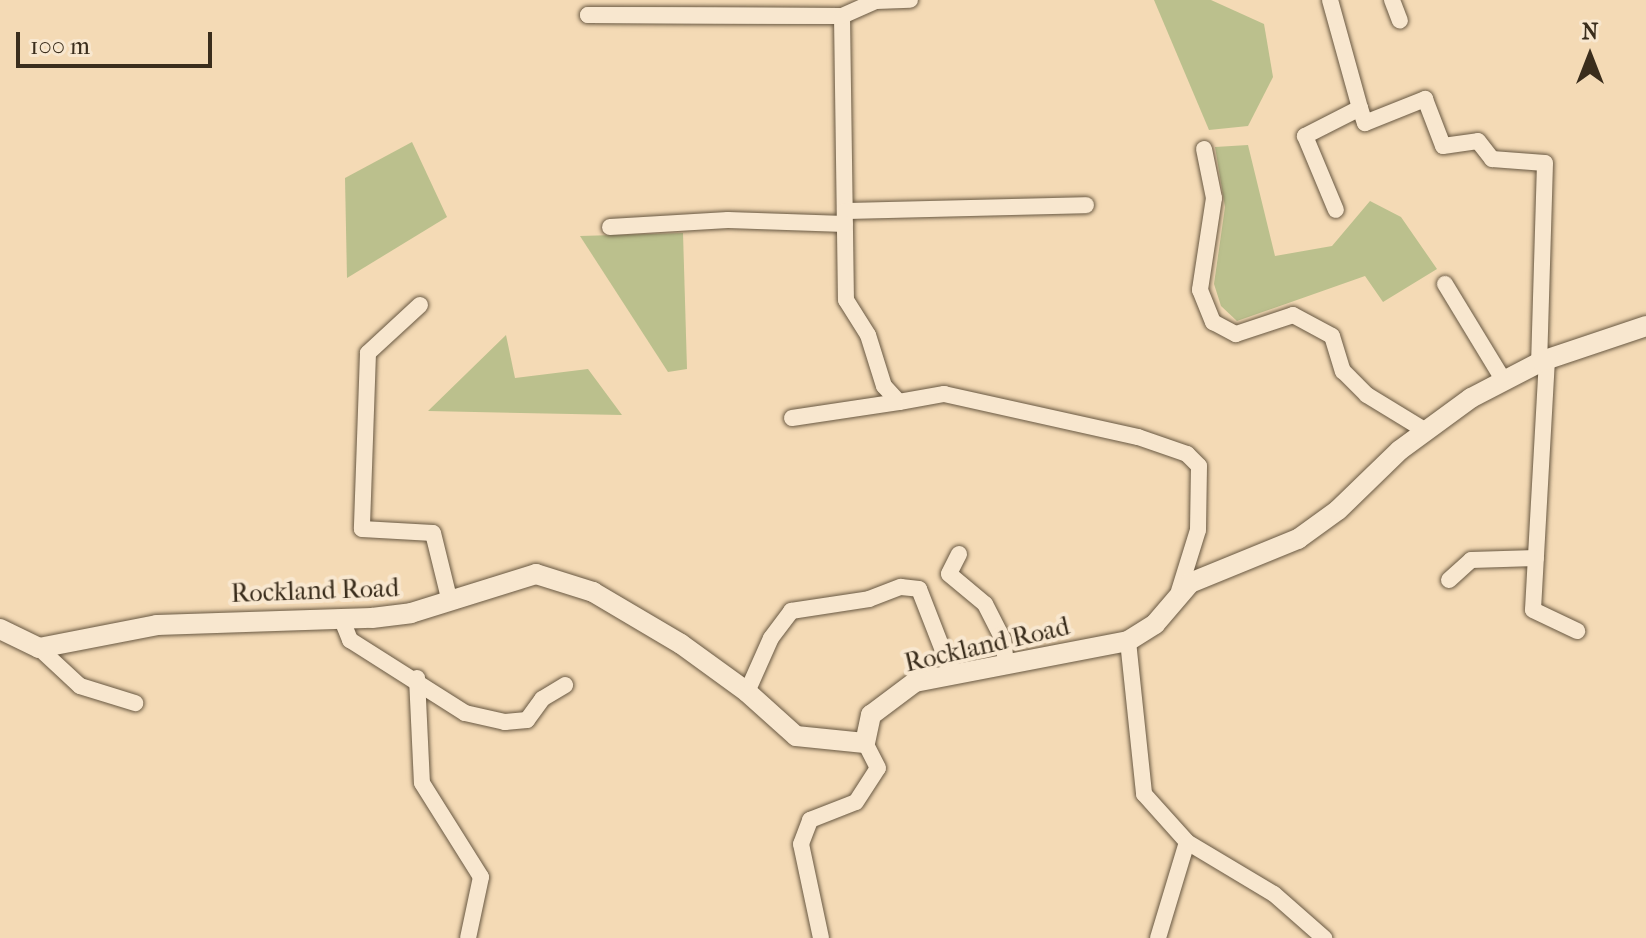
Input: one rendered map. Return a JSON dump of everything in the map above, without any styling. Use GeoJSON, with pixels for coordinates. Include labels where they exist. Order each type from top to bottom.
{"type":"FeatureCollection","features":[{"type":"Feature","properties":{"kind":"street"},"geometry":{"type":"LineString","coordinates":[[842,16],[588,15],[826,16],[842,16],[876,1],[910,0]]}},
{"type":"Feature","properties":{"kind":"street"},"geometry":{"type":"LineString","coordinates":[[1330,0],[1365,123],[1425,99],[1443,146],[1478,141],[1492,159],[1545,163],[1543,361],[1533,610],[1577,631]]}},
{"type":"Feature","properties":{"kind":"street"},"geometry":{"type":"LineString","coordinates":[[1392,0],[1400,21]]}},
{"type":"Feature","properties":{"kind":"street"},"geometry":{"type":"LineString","coordinates":[[842,16],[846,300],[868,335],[884,386],[899,402]]}},
{"type":"Feature","properties":{"kind":"street"},"geometry":{"type":"LineString","coordinates":[[1336,210],[1305,136],[1360,108]]}},
{"type":"Feature","properties":{"kind":"street"},"geometry":{"type":"LineString","coordinates":[[1204,149],[1214,198],[1200,290],[1213,322],[1236,334],[1293,315],[1332,336],[1343,371],[1367,395],[1426,431]]}},
{"type":"Feature","properties":{"kind":"street"},"geometry":{"type":"LineString","coordinates":[[610,227],[1086,205]]}},
{"type":"Feature","properties":{"kind":"street"},"geometry":{"type":"LineString","coordinates":[[1445,284],[1504,381]]}},
{"type":"Feature","properties":{"kind":"street"},"geometry":{"type":"LineString","coordinates":[[420,305],[368,353],[362,529],[433,533],[450,602]]}},
{"type":"Feature","properties":{"kind":"street"},"geometry":{"type":"LineString","coordinates":[[1179,591],[1298,539],[1338,510],[1426,431],[1504,381],[1543,361],[1646,326]]}},
{"type":"Feature","properties":{"kind":"street"},"geometry":{"type":"LineString","coordinates":[[792,418],[944,394],[1138,437],[1187,454],[1199,466],[1198,530],[1179,591]]}},
{"type":"Feature","properties":{"kind":"street"},"geometry":{"type":"LineString","coordinates":[[959,554],[949,574],[985,604],[1003,639],[1006,663]]}},
{"type":"Feature","properties":{"kind":"street"},"geometry":{"type":"LineString","coordinates":[[1449,580],[1471,560],[1536,558]]}},
{"type":"Feature","properties":{"kind":"street","name":"Rockland Road"},"geometry":{"type":"LineString","coordinates":[[39,648],[157,625],[342,620],[411,613],[536,574],[571,583],[681,644],[747,692],[796,736],[865,743],[871,715],[887,698],[915,682],[1006,663],[1057,659],[1128,641],[1155,624],[1179,591]]}},
{"type":"Feature","properties":{"kind":"street"},"geometry":{"type":"LineString","coordinates":[[747,692],[771,638],[791,611],[869,599],[901,587],[919,589],[953,676]]}},
{"type":"Feature","properties":{"kind":"street"},"geometry":{"type":"LineString","coordinates":[[342,620],[350,640],[417,678],[465,713],[505,722],[527,720],[542,699],[565,685]]}},
{"type":"Feature","properties":{"kind":"street"},"geometry":{"type":"LineString","coordinates":[[0,629],[39,648],[80,686],[135,703]]}},
{"type":"Feature","properties":{"kind":"street"},"geometry":{"type":"LineString","coordinates":[[1128,641],[1144,794],[1187,842],[1274,894],[1324,938]]}},
{"type":"Feature","properties":{"kind":"street"},"geometry":{"type":"LineString","coordinates":[[417,678],[422,783],[481,877],[468,938]]}},
{"type":"Feature","properties":{"kind":"street"},"geometry":{"type":"LineString","coordinates":[[821,938],[801,844],[810,820],[856,802],[878,768],[865,743]]}},
{"type":"Feature","properties":{"kind":"street"},"geometry":{"type":"LineString","coordinates":[[1158,938],[1187,842]]}},
{"type":"Feature","properties":{"kind":"green space"},"geometry":{"type":"Polygon","coordinates":[[[1154,0],[1211,0],[1264,24],[1273,77],[1248,126],[1209,130],[1154,0]]]}},
{"type":"Feature","properties":{"kind":"green space"},"geometry":{"type":"Polygon","coordinates":[[[412,142],[447,217],[347,278],[345,178],[412,142]]]}},
{"type":"Feature","properties":{"kind":"green space"},"geometry":{"type":"Polygon","coordinates":[[[1248,145],[1275,256],[1332,246],[1370,201],[1401,217],[1437,269],[1383,302],[1365,276],[1237,321],[1221,306],[1214,284],[1225,207],[1215,147],[1248,145]]]}},
{"type":"Feature","properties":{"kind":"green space"},"geometry":{"type":"Polygon","coordinates":[[[683,233],[687,369],[668,372],[580,236],[683,233]]]}},
{"type":"Feature","properties":{"kind":"green space"},"geometry":{"type":"Polygon","coordinates":[[[506,335],[515,378],[588,369],[622,415],[428,411],[506,335]]]}}]}
